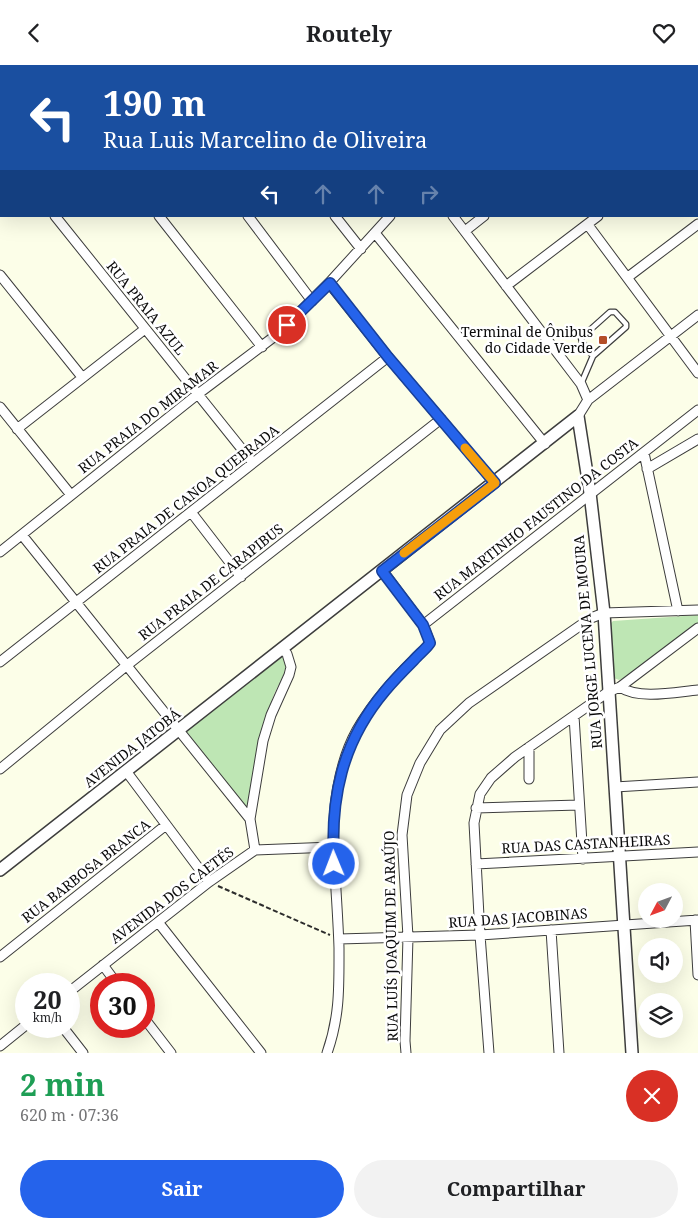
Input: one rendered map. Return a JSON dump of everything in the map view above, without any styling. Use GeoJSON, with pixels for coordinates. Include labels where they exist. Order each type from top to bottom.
{"type":"FeatureCollection","features":[{"type":"Feature","properties":{"kind":"street","name":"RUA PRAIA AZUL"},"geometry":{"type":"LineString","coordinates":[[55,217],[253,463]]}},
{"type":"Feature","properties":{"kind":"street"},"geometry":{"type":"LineString","coordinates":[[160,217],[262,347]]}},
{"type":"Feature","properties":{"kind":"street"},"geometry":{"type":"LineString","coordinates":[[249,217],[312,301]]}},
{"type":"Feature","properties":{"kind":"street"},"geometry":{"type":"LineString","coordinates":[[336,217],[361,249]]}},
{"type":"Feature","properties":{"kind":"street","name":"RUA PRAIA DO MIRAMAR"},"geometry":{"type":"LineString","coordinates":[[0,552],[70,495],[262,347],[330,283],[389,217]]}},
{"type":"Feature","properties":{"kind":"street"},"geometry":{"type":"LineString","coordinates":[[454,217],[581,384],[588,400]]}},
{"type":"Feature","properties":{"kind":"street"},"geometry":{"type":"LineString","coordinates":[[465,231],[483,217]]}},
{"type":"Feature","properties":{"kind":"street"},"geometry":{"type":"LineString","coordinates":[[506,286],[597,217]]}},
{"type":"Feature","properties":{"kind":"street"},"geometry":{"type":"LineString","coordinates":[[628,277],[698,224]]}},
{"type":"Feature","properties":{"kind":"street"},"geometry":{"type":"LineString","coordinates":[[588,225],[698,373]]}},
{"type":"Feature","properties":{"kind":"street"},"geometry":{"type":"LineString","coordinates":[[375,233],[545,444]]}},
{"type":"Feature","properties":{"kind":"street"},"geometry":{"type":"LineString","coordinates":[[0,275],[82,377]]}},
{"type":"Feature","properties":{"kind":"street"},"geometry":{"type":"LineString","coordinates":[[330,283],[388,357],[495,483]]}},
{"type":"Feature","properties":{"kind":"street"},"geometry":{"type":"LineString","coordinates":[[578,416],[588,400],[698,315]]}},
{"type":"Feature","properties":{"kind":"street"},"geometry":{"type":"LineString","coordinates":[[17,429],[145,329]]}},
{"type":"Feature","properties":{"kind":"street","name":"RUA PRAIA DE CANOA QUEBRADA"},"geometry":{"type":"LineString","coordinates":[[0,662],[388,357]]}},
{"type":"Feature","properties":{"kind":"street"},"geometry":{"type":"LineString","coordinates":[[0,407],[70,495]]}},
{"type":"Feature","properties":{"kind":"street","name":"RUA MARTINHO FAUSTINO DA COSTA"},"geometry":{"type":"LineString","coordinates":[[423,625],[590,493],[697,414]]}},
{"type":"Feature","properties":{"kind":"street","name":"AVENIDA JATOBÁ"},"geometry":{"type":"LineString","coordinates":[[0,871],[282,648],[545,444],[578,416]]}},
{"type":"Feature","properties":{"kind":"street","name":"RUA JORGE LUCENA DE MOURA"},"geometry":{"type":"LineString","coordinates":[[578,416],[590,493],[604,613],[632,1053]]}},
{"type":"Feature","properties":{"kind":"street","name":"RUA PRAIA DE CARAPIBUS"},"geometry":{"type":"LineString","coordinates":[[0,769],[126,666],[441,419]]}},
{"type":"Feature","properties":{"kind":"street"},"geometry":{"type":"LineString","coordinates":[[648,469],[698,439]]}},
{"type":"Feature","properties":{"kind":"street"},"geometry":{"type":"LineString","coordinates":[[644,453],[678,611]]}},
{"type":"Feature","properties":{"kind":"street"},"geometry":{"type":"LineString","coordinates":[[191,512],[241,577]]}},
{"type":"Feature","properties":{"kind":"street"},"geometry":{"type":"LineString","coordinates":[[22,535],[250,819]]}},
{"type":"Feature","properties":{"kind":"street"},"geometry":{"type":"LineString","coordinates":[[327,1053],[335,1030],[339,995],[339,939],[333,847],[335,804],[343,767],[356,731],[386,689],[430,643],[423,625],[382,571]]}},
{"type":"Feature","properties":{"kind":"street"},"geometry":{"type":"LineString","coordinates":[[604,613],[698,611]]}},
{"type":"Feature","properties":{"kind":"street","name":"RUA LUÍS JOAQUIM DE ARAÚJO"},"geometry":{"type":"LineString","coordinates":[[406,1053],[408,937],[402,835],[407,795],[420,763],[440,730],[469,703],[582,623],[604,613]]}},
{"type":"Feature","properties":{"kind":"street"},"geometry":{"type":"LineString","coordinates":[[489,1053],[474,823],[480,794],[491,778],[515,757],[608,693],[620,687],[698,629]]}},
{"type":"Feature","properties":{"kind":"street"},"geometry":{"type":"LineString","coordinates":[[255,850],[250,819],[263,741],[271,715],[291,667],[287,654],[282,648]]}},
{"type":"Feature","properties":{"kind":"street"},"geometry":{"type":"LineString","coordinates":[[620,687],[643,694],[698,690]]}},
{"type":"Feature","properties":{"kind":"street"},"geometry":{"type":"LineString","coordinates":[[574,716],[583,859]]}},
{"type":"Feature","properties":{"kind":"street"},"geometry":{"type":"LineString","coordinates":[[529,747],[529,779]]}},
{"type":"Feature","properties":{"kind":"street"},"geometry":{"type":"LineString","coordinates":[[126,771],[209,882]]}},
{"type":"Feature","properties":{"kind":"street"},"geometry":{"type":"LineString","coordinates":[[615,787],[698,782]]}},
{"type":"Feature","properties":{"kind":"street"},"geometry":{"type":"LineString","coordinates":[[476,808],[579,805]]}},
{"type":"Feature","properties":{"kind":"street","name":"RUA BARBOSA BRANCA"},"geometry":{"type":"LineString","coordinates":[[0,957],[166,825]]}},
{"type":"Feature","properties":{"kind":"street","name":"AVENIDA DOS CAETÉS"},"geometry":{"type":"LineString","coordinates":[[80,983],[209,882],[255,850],[333,847]]}},
{"type":"Feature","properties":{"kind":"street","name":"RUA DAS CASTANHEIRAS"},"geometry":{"type":"LineString","coordinates":[[476,864],[698,852]]}},
{"type":"Feature","properties":{"kind":"street"},"geometry":{"type":"LineString","coordinates":[[697,920],[698,975]]}},
{"type":"Feature","properties":{"kind":"street","name":"RUA DAS JACOBINAS"},"geometry":{"type":"LineString","coordinates":[[339,939],[480,935],[697,920]]}},
{"type":"Feature","properties":{"kind":"street"},"geometry":{"type":"LineString","coordinates":[[158,922],[261,1053]]}},
{"type":"Feature","properties":{"kind":"street"},"geometry":{"type":"LineString","coordinates":[[551,930],[559,1053]]}},
{"type":"Feature","properties":{"kind":"street"},"geometry":{"type":"LineString","coordinates":[[103,965],[109,973]]}},
{"type":"Feature","properties":{"kind":"street"},"geometry":{"type":"LineString","coordinates":[[155,1032],[171,1053]]}},
{"type":"Feature","properties":{"kind":"street"},"geometry":{"type":"LineString","coordinates":[[0,1046],[15,1034]]}},
{"type":"Feature","properties":{"kind":"street"},"geometry":{"type":"LineString","coordinates":[[71,1038],[83,1053]]}},
{"type":"Feature","properties":{"kind":"street"},"geometry":{"type":"LineString","coordinates":[[401,1053],[405,1041]]}},
{"type":"Feature","properties":{"kind":"lane"},"geometry":{"type":"LineString","coordinates":[[581,384],[593,356],[626,327],[626,324],[615,312],[610,312],[581,338],[593,356]]}},
{"type":"Feature","properties":{"kind":"path"},"geometry":{"type":"LineString","coordinates":[[209,882],[339,939]]}},
{"type":"Feature","properties":{"kind":"green space"},"geometry":{"type":"Polygon","coordinates":[[[698,615],[698,623],[626,677],[619,680],[614,678],[610,624],[613,621],[698,615]]]}},
{"type":"Feature","properties":{"kind":"green space"},"geometry":{"type":"Polygon","coordinates":[[[280,656],[284,658],[284,673],[264,724],[248,806],[246,807],[186,731],[280,656]]]}},
{"type":"Feature","properties":{"kind":"slow traffic"},"geometry":{"type":"LineString","coordinates":[[404,553],[495,483],[465,448]]}},
{"type":"Feature","properties":{"kind":"place","name":"Terminal de Ônibus do Cidade Verde"},"geometry":{"type":"Point","coordinates":[603,340]}},
{"type":"Feature","properties":{"kind":"route"},"geometry":{"type":"LineString","coordinates":[[287,325],[330,283],[388,357],[495,483],[382,571],[423,625],[430,643],[376,701],[356,731],[343,767],[335,804],[334,864]]}}]}
